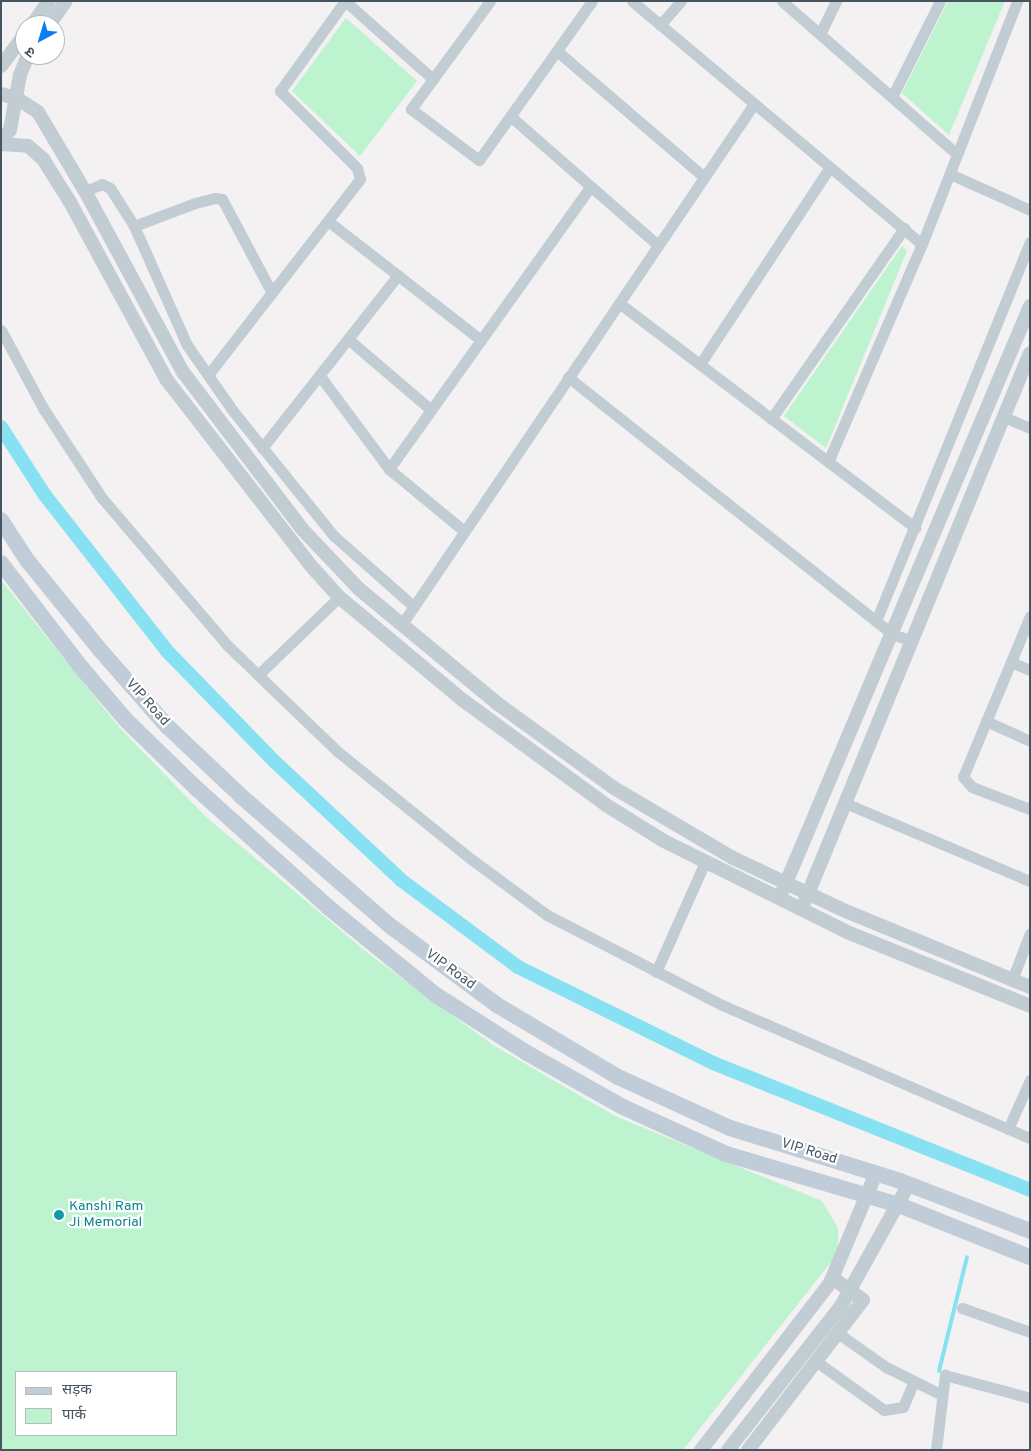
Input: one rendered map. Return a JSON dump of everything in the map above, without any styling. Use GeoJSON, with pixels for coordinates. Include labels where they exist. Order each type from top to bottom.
{"type":"FeatureCollection","features":[{"type":"Feature","properties":{"kind":"main road","name":"VIP Road"},"geometry":{"type":"LineString","coordinates":[[1,520],[27,560],[101,652],[167,726],[242,797],[389,926],[498,1005],[618,1077],[730,1128],[909,1184],[1030,1230]]}},
{"type":"Feature","properties":{"kind":"main road","name":"VIP Road"},"geometry":{"type":"LineString","coordinates":[[1,563],[80,666],[133,727],[196,788],[328,907],[436,996],[527,1053],[631,1111],[726,1154],[899,1206],[945,1222],[1030,1257]]}},
{"type":"Feature","properties":{"kind":"street"},"geometry":{"type":"LineString","coordinates":[[39,15],[49,1]]}},
{"type":"Feature","properties":{"kind":"street"},"geometry":{"type":"LineString","coordinates":[[56,15],[66,1]]}},
{"type":"Feature","properties":{"kind":"street"},"geometry":{"type":"LineString","coordinates":[[208,375],[360,179],[357,168],[280,91],[345,1],[433,79]]}},
{"type":"Feature","properties":{"kind":"street"},"geometry":{"type":"LineString","coordinates":[[490,1],[411,109],[479,160],[592,1]]}},
{"type":"Feature","properties":{"kind":"street"},"geometry":{"type":"LineString","coordinates":[[632,1],[922,244]]}},
{"type":"Feature","properties":{"kind":"street"},"geometry":{"type":"LineString","coordinates":[[660,26],[681,1]]}},
{"type":"Feature","properties":{"kind":"street"},"geometry":{"type":"LineString","coordinates":[[782,1],[958,154]]}},
{"type":"Feature","properties":{"kind":"street"},"geometry":{"type":"LineString","coordinates":[[820,34],[836,1]]}},
{"type":"Feature","properties":{"kind":"street"},"geometry":{"type":"LineString","coordinates":[[892,97],[940,1]]}},
{"type":"Feature","properties":{"kind":"street"},"geometry":{"type":"LineString","coordinates":[[828,462],[922,244],[1017,1]]}},
{"type":"Feature","properties":{"kind":"street"},"geometry":{"type":"LineString","coordinates":[[1,66],[15,47]]}},
{"type":"Feature","properties":{"kind":"street"},"geometry":{"type":"LineString","coordinates":[[557,51],[704,177]]}},
{"type":"Feature","properties":{"kind":"street"},"geometry":{"type":"LineString","coordinates":[[24,65],[20,75],[18,98],[10,130],[1,142],[28,146],[43,159],[70,202],[166,379],[306,560],[339,597],[464,701],[606,805],[705,862],[778,900],[956,978],[1030,1006]]}},
{"type":"Feature","properties":{"kind":"street"},"geometry":{"type":"LineString","coordinates":[[1,94],[18,98],[38,112],[85,191],[183,372],[302,530],[359,589],[498,704],[614,788],[733,858],[808,893],[1030,987]]}},
{"type":"Feature","properties":{"kind":"street"},"geometry":{"type":"LineString","coordinates":[[402,624],[754,104]]}},
{"type":"Feature","properties":{"kind":"street"},"geometry":{"type":"LineString","coordinates":[[510,116],[658,246]]}},
{"type":"Feature","properties":{"kind":"street"},"geometry":{"type":"LineString","coordinates":[[700,364],[830,167]]}},
{"type":"Feature","properties":{"kind":"street"},"geometry":{"type":"LineString","coordinates":[[950,174],[1030,210]]}},
{"type":"Feature","properties":{"kind":"street"},"geometry":{"type":"LineString","coordinates":[[85,191],[98,184],[110,188],[134,226],[187,345],[208,375],[262,448],[334,536],[413,606]]}},
{"type":"Feature","properties":{"kind":"street"},"geometry":{"type":"LineString","coordinates":[[389,469],[590,186]]}},
{"type":"Feature","properties":{"kind":"street"},"geometry":{"type":"LineString","coordinates":[[134,226],[196,203],[215,198],[222,199],[272,292]]}},
{"type":"Feature","properties":{"kind":"street"},"geometry":{"type":"LineString","coordinates":[[328,221],[481,340]]}},
{"type":"Feature","properties":{"kind":"street"},"geometry":{"type":"LineString","coordinates":[[771,419],[904,228]]}},
{"type":"Feature","properties":{"kind":"street"},"geometry":{"type":"LineString","coordinates":[[876,621],[1030,242]]}},
{"type":"Feature","properties":{"kind":"street"},"geometry":{"type":"LineString","coordinates":[[262,448],[398,275]]}},
{"type":"Feature","properties":{"kind":"street"},"geometry":{"type":"LineString","coordinates":[[619,303],[915,528]]}},
{"type":"Feature","properties":{"kind":"street"},"geometry":{"type":"LineString","coordinates":[[778,900],[1030,306]]}},
{"type":"Feature","properties":{"kind":"street"},"geometry":{"type":"LineString","coordinates":[[1,330],[43,408],[102,498],[228,646],[337,751],[471,859],[547,915],[722,1005],[1030,1138]]}},
{"type":"Feature","properties":{"kind":"street"},"geometry":{"type":"LineString","coordinates":[[348,339],[431,410]]}},
{"type":"Feature","properties":{"kind":"street"},"geometry":{"type":"LineString","coordinates":[[801,910],[1030,353]]}},
{"type":"Feature","properties":{"kind":"street"},"geometry":{"type":"LineString","coordinates":[[320,376],[389,469],[464,531]]}},
{"type":"Feature","properties":{"kind":"street"},"geometry":{"type":"LineString","coordinates":[[568,377],[892,634],[912,641]]}},
{"type":"Feature","properties":{"kind":"street"},"geometry":{"type":"LineString","coordinates":[[1004,417],[1030,428]]}},
{"type":"Feature","properties":{"kind":"street"},"geometry":{"type":"LineString","coordinates":[[258,675],[339,597]]}},
{"type":"Feature","properties":{"kind":"street"},"geometry":{"type":"LineString","coordinates":[[1030,616],[963,777],[965,782],[1030,809]]}},
{"type":"Feature","properties":{"kind":"street"},"geometry":{"type":"LineString","coordinates":[[1010,662],[1030,670]]}},
{"type":"Feature","properties":{"kind":"street"},"geometry":{"type":"LineString","coordinates":[[986,722],[1030,741]]}},
{"type":"Feature","properties":{"kind":"street"},"geometry":{"type":"LineString","coordinates":[[845,803],[1030,880]]}},
{"type":"Feature","properties":{"kind":"street"},"geometry":{"type":"LineString","coordinates":[[656,972],[705,862]]}},
{"type":"Feature","properties":{"kind":"street"},"geometry":{"type":"LineString","coordinates":[[1012,980],[1030,933]]}},
{"type":"Feature","properties":{"kind":"street"},"geometry":{"type":"LineString","coordinates":[[1008,1129],[1030,1080]]}},
{"type":"Feature","properties":{"kind":"street"},"geometry":{"type":"LineString","coordinates":[[701,1450],[833,1278],[876,1173]]}},
{"type":"Feature","properties":{"kind":"street"},"geometry":{"type":"LineString","coordinates":[[728,1450],[850,1289],[899,1206],[909,1184]]}},
{"type":"Feature","properties":{"kind":"street"},"geometry":{"type":"LineString","coordinates":[[945,1222],[977,1244],[1030,1264]]}},
{"type":"Feature","properties":{"kind":"street"},"geometry":{"type":"LineString","coordinates":[[748,1450],[839,1334],[863,1300],[833,1278]]}},
{"type":"Feature","properties":{"kind":"street"},"geometry":{"type":"LineString","coordinates":[[962,1308],[1030,1332]]}},
{"type":"Feature","properties":{"kind":"street"},"geometry":{"type":"LineString","coordinates":[[839,1334],[886,1367],[942,1395]]}},
{"type":"Feature","properties":{"kind":"street"},"geometry":{"type":"LineString","coordinates":[[817,1362],[884,1410],[903,1407],[914,1381]]}},
{"type":"Feature","properties":{"kind":"street"},"geometry":{"type":"LineString","coordinates":[[936,1450],[945,1375],[1030,1398]]}},
{"type":"Feature","properties":{"kind":"green space"},"geometry":{"type":"Polygon","coordinates":[[[948,1],[1005,1],[949,135],[902,93],[948,1]]]}},
{"type":"Feature","properties":{"kind":"green space"},"geometry":{"type":"Polygon","coordinates":[[[346,18],[417,81],[360,156],[292,91],[346,18]]]}},
{"type":"Feature","properties":{"kind":"green space"},"geometry":{"type":"Polygon","coordinates":[[[902,246],[907,251],[826,448],[784,416],[902,246]]]}},
{"type":"Feature","properties":{"kind":"green space"},"geometry":{"type":"Polygon","coordinates":[[[1,580],[119,727],[205,816],[369,954],[493,1045],[615,1116],[822,1201],[838,1228],[838,1253],[683,1450],[1,1450],[1,580]]]}},
{"type":"Feature","properties":{"kind":"waterway"},"geometry":{"type":"LineString","coordinates":[[1,427],[44,494],[167,651],[275,762],[401,880],[518,967],[713,1063],[1030,1190]]}},
{"type":"Feature","properties":{"kind":"waterway"},"geometry":{"type":"LineString","coordinates":[[939,1371],[967,1257]]}},
{"type":"Feature","properties":{"kind":"place","name":"Kanshi Ram Ji Memorial"},"geometry":{"type":"Point","coordinates":[59,1215]}}]}
